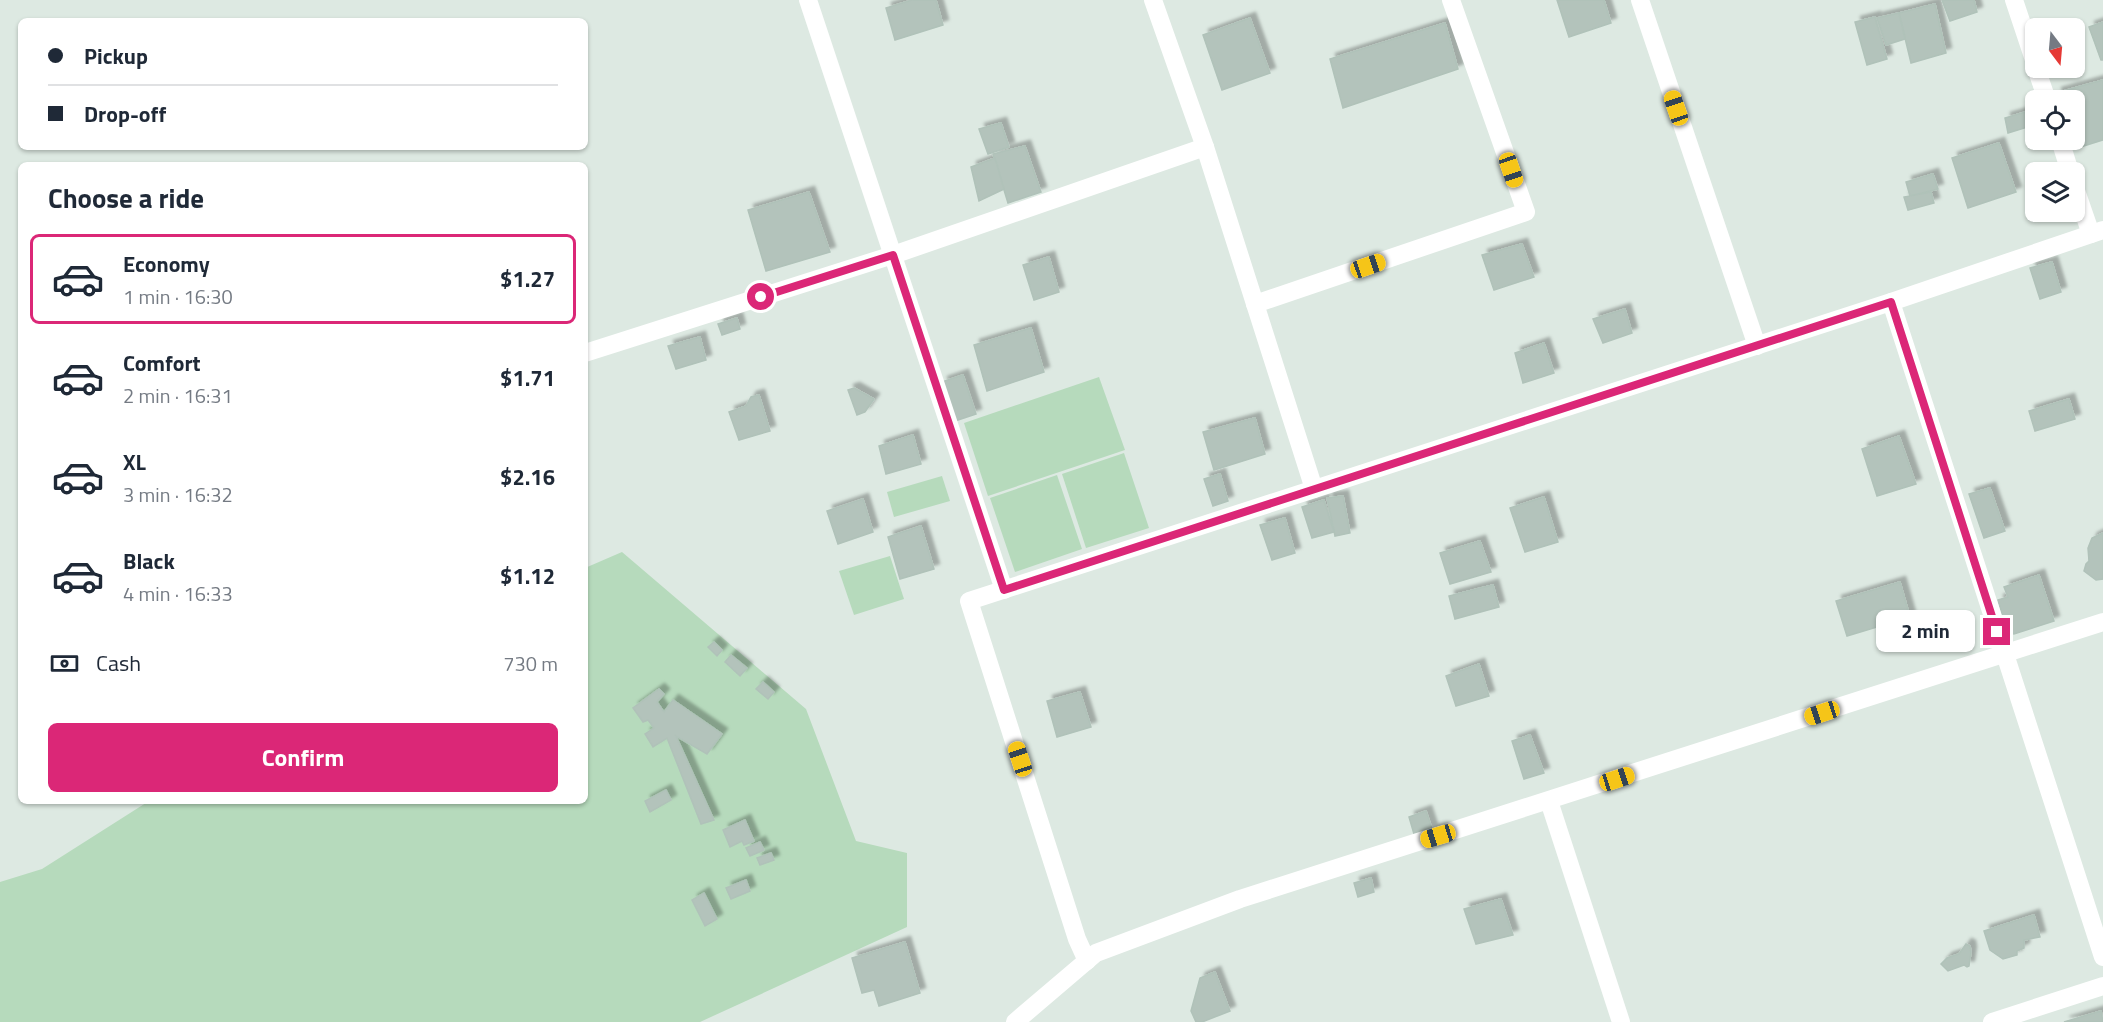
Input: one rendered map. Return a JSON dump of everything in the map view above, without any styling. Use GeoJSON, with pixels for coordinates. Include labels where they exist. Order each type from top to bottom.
{"type":"FeatureCollection","features":[{"type":"Feature","properties":{"kind":"street"},"geometry":{"type":"LineString","coordinates":[[808,0],[1004,590]]}},
{"type":"Feature","properties":{"kind":"street"},"geometry":{"type":"LineString","coordinates":[[1153,0],[1205,147],[1314,489]]}},
{"type":"Feature","properties":{"kind":"street"},"geometry":{"type":"LineString","coordinates":[[1255,303],[1526,212],[1451,0]]}},
{"type":"Feature","properties":{"kind":"street"},"geometry":{"type":"LineString","coordinates":[[1640,0],[1757,346]]}},
{"type":"Feature","properties":{"kind":"street"},"geometry":{"type":"LineString","coordinates":[[2014,0],[2025,34]]}},
{"type":"Feature","properties":{"kind":"street"},"geometry":{"type":"LineString","coordinates":[[588,352],[893,255],[1205,147]]}},
{"type":"Feature","properties":{"kind":"street"},"geometry":{"type":"LineString","coordinates":[[1087,961],[1077,939],[969,602],[1757,346],[2097,232],[2085,207]]}},
{"type":"Feature","properties":{"kind":"street"},"geometry":{"type":"LineString","coordinates":[[1891,302],[2103,957]]}},
{"type":"Feature","properties":{"kind":"street"},"geometry":{"type":"LineString","coordinates":[[1015,1022],[1096,953],[1240,899],[2103,622]]}},
{"type":"Feature","properties":{"kind":"street"},"geometry":{"type":"LineString","coordinates":[[1549,801],[1621,1022]]}},
{"type":"Feature","properties":{"kind":"street"},"geometry":{"type":"LineString","coordinates":[[1992,1022],[2103,986]]}},
{"type":"Feature","properties":{"kind":"green space"},"geometry":{"type":"Polygon","coordinates":[[[1099,377],[1125,450],[988,496],[964,423],[1099,377]]]}},
{"type":"Feature","properties":{"kind":"green space"},"geometry":{"type":"Polygon","coordinates":[[[1124,453],[1149,528],[1086,548],[1062,474],[1124,453]]]}},
{"type":"Feature","properties":{"kind":"green space"},"geometry":{"type":"Polygon","coordinates":[[[1057,475],[1082,549],[1015,572],[990,498],[1057,475]]]}},
{"type":"Feature","properties":{"kind":"green space"},"geometry":{"type":"Polygon","coordinates":[[[942,476],[950,501],[894,517],[887,492],[942,476]]]}},
{"type":"Feature","properties":{"kind":"green space"},"geometry":{"type":"Polygon","coordinates":[[[622,552],[806,709],[856,841],[907,853],[907,927],[700,1022],[0,1022],[0,882],[42,869],[144,804],[588,804],[588,567],[622,552]]]}},
{"type":"Feature","properties":{"kind":"green space"},"geometry":{"type":"Polygon","coordinates":[[[890,556],[904,599],[854,615],[839,571],[890,556]]]}},
{"type":"Feature","properties":{"kind":"building"},"geometry":{"type":"Polygon","coordinates":[[[912,0],[936,0],[943,25],[895,40],[886,8],[912,0]]]}},
{"type":"Feature","properties":{"kind":"building"},"geometry":{"type":"Polygon","coordinates":[[[1557,0],[1604,0],[1611,23],[1569,37],[1557,0]]]}},
{"type":"Feature","properties":{"kind":"building"},"geometry":{"type":"Polygon","coordinates":[[[1942,0],[1974,0],[1977,12],[1950,21],[1942,0]]]}},
{"type":"Feature","properties":{"kind":"building"},"geometry":{"type":"Polygon","coordinates":[[[1935,4],[1946,53],[1911,63],[1899,13],[1935,4]]]}},
{"type":"Feature","properties":{"kind":"building"},"geometry":{"type":"Polygon","coordinates":[[[1899,13],[1905,39],[1886,45],[1877,18],[1899,13]]]}},
{"type":"Feature","properties":{"kind":"building"},"geometry":{"type":"Polygon","coordinates":[[[1875,17],[1887,59],[1867,65],[1855,22],[1875,17]]]}},
{"type":"Feature","properties":{"kind":"building"},"geometry":{"type":"Polygon","coordinates":[[[1250,18],[1270,73],[1222,90],[1203,35],[1250,18]]]}},
{"type":"Feature","properties":{"kind":"building"},"geometry":{"type":"Polygon","coordinates":[[[2103,22],[2103,60],[2101,60],[2089,27],[2103,22]]]}},
{"type":"Feature","properties":{"kind":"building"},"geometry":{"type":"Polygon","coordinates":[[[1445,23],[1458,69],[1343,108],[1330,59],[1445,23]]]}},
{"type":"Feature","properties":{"kind":"building"},"geometry":{"type":"Polygon","coordinates":[[[2103,80],[2103,140],[2085,146],[2085,90],[2067,90],[2103,80]]]}},
{"type":"Feature","properties":{"kind":"building"},"geometry":{"type":"Polygon","coordinates":[[[2025,112],[2025,128],[2008,133],[2005,118],[2025,112]]]}},
{"type":"Feature","properties":{"kind":"building"},"geometry":{"type":"Polygon","coordinates":[[[1001,123],[1009,147],[988,154],[979,129],[1001,123]]]}},
{"type":"Feature","properties":{"kind":"building"},"geometry":{"type":"Polygon","coordinates":[[[1999,143],[2016,192],[1968,208],[1952,158],[1999,143]]]}},
{"type":"Feature","properties":{"kind":"building"},"geometry":{"type":"Polygon","coordinates":[[[1025,146],[1041,192],[1008,203],[993,154],[1025,146]]]}},
{"type":"Feature","properties":{"kind":"building"},"geometry":{"type":"Polygon","coordinates":[[[995,158],[1004,189],[979,201],[971,167],[995,158]]]}},
{"type":"Feature","properties":{"kind":"building"},"geometry":{"type":"Polygon","coordinates":[[[1933,174],[1938,189],[1910,196],[1906,182],[1933,174]]]}},
{"type":"Feature","properties":{"kind":"building"},"geometry":{"type":"Polygon","coordinates":[[[809,192],[830,252],[766,271],[748,210],[809,192]]]}},
{"type":"Feature","properties":{"kind":"building"},"geometry":{"type":"Polygon","coordinates":[[[1931,192],[1934,203],[1908,210],[1904,197],[1931,192]]]}},
{"type":"Feature","properties":{"kind":"building"},"geometry":{"type":"Polygon","coordinates":[[[1522,244],[1534,277],[1494,290],[1482,255],[1522,244]]]}},
{"type":"Feature","properties":{"kind":"building"},"geometry":{"type":"Polygon","coordinates":[[[1049,257],[1059,292],[1034,300],[1023,265],[1049,257]]]}},
{"type":"Feature","properties":{"kind":"building"},"geometry":{"type":"Polygon","coordinates":[[[2052,262],[2061,292],[2040,299],[2030,268],[2052,262]]]}},
{"type":"Feature","properties":{"kind":"building"},"geometry":{"type":"Polygon","coordinates":[[[1625,309],[1632,333],[1603,343],[1593,319],[1625,309]]]}},
{"type":"Feature","properties":{"kind":"building"},"geometry":{"type":"Polygon","coordinates":[[[737,318],[740,329],[722,335],[718,324],[737,318]]]}},
{"type":"Feature","properties":{"kind":"building"},"geometry":{"type":"Polygon","coordinates":[[[1031,328],[1044,372],[987,391],[974,345],[1031,328]]]}},
{"type":"Feature","properties":{"kind":"building"},"geometry":{"type":"Polygon","coordinates":[[[700,337],[706,360],[676,369],[668,346],[700,337]]]}},
{"type":"Feature","properties":{"kind":"building"},"geometry":{"type":"Polygon","coordinates":[[[1544,343],[1554,373],[1523,383],[1515,353],[1544,343]]]}},
{"type":"Feature","properties":{"kind":"building"},"geometry":{"type":"Polygon","coordinates":[[[963,375],[976,414],[955,421],[942,382],[963,375]]]}},
{"type":"Feature","properties":{"kind":"building"},"geometry":{"type":"Polygon","coordinates":[[[854,388],[874,399],[865,412],[857,415],[848,390],[854,388]]]}},
{"type":"Feature","properties":{"kind":"building"},"geometry":{"type":"Polygon","coordinates":[[[759,395],[770,431],[739,440],[729,412],[746,406],[751,397],[759,395]]]}},
{"type":"Feature","properties":{"kind":"building"},"geometry":{"type":"Polygon","coordinates":[[[2069,399],[2075,419],[2035,431],[2029,411],[2069,399]]]}},
{"type":"Feature","properties":{"kind":"building"},"geometry":{"type":"Polygon","coordinates":[[[1255,418],[1265,454],[1214,470],[1203,432],[1255,418]]]}},
{"type":"Feature","properties":{"kind":"building"},"geometry":{"type":"Polygon","coordinates":[[[913,435],[921,464],[886,474],[879,446],[913,435]]]}},
{"type":"Feature","properties":{"kind":"building"},"geometry":{"type":"Polygon","coordinates":[[[1899,436],[1916,484],[1877,496],[1862,449],[1899,436]]]}},
{"type":"Feature","properties":{"kind":"building"},"geometry":{"type":"Polygon","coordinates":[[[1220,474],[1228,501],[1213,506],[1204,479],[1220,474]]]}},
{"type":"Feature","properties":{"kind":"building"},"geometry":{"type":"Polygon","coordinates":[[[1990,488],[2005,531],[1984,538],[1969,494],[1990,488]]]}},
{"type":"Feature","properties":{"kind":"building"},"geometry":{"type":"Polygon","coordinates":[[[1343,496],[1350,533],[1335,536],[1327,498],[1343,496]]]}},
{"type":"Feature","properties":{"kind":"building"},"geometry":{"type":"Polygon","coordinates":[[[1544,497],[1558,542],[1525,552],[1510,508],[1544,497]]]}},
{"type":"Feature","properties":{"kind":"building"},"geometry":{"type":"Polygon","coordinates":[[[863,499],[873,532],[838,544],[827,511],[863,499]]]}},
{"type":"Feature","properties":{"kind":"building"},"geometry":{"type":"Polygon","coordinates":[[[1324,500],[1334,532],[1312,538],[1302,507],[1324,500]]]}},
{"type":"Feature","properties":{"kind":"building"},"geometry":{"type":"Polygon","coordinates":[[[1285,518],[1295,553],[1272,560],[1260,525],[1285,518]]]}},
{"type":"Feature","properties":{"kind":"building"},"geometry":{"type":"Polygon","coordinates":[[[921,526],[934,569],[900,579],[888,537],[921,526]]]}},
{"type":"Feature","properties":{"kind":"building"},"geometry":{"type":"Polygon","coordinates":[[[2103,533],[2103,579],[2096,580],[2084,571],[2089,561],[2088,548],[2092,538],[2103,533]]]}},
{"type":"Feature","properties":{"kind":"building"},"geometry":{"type":"Polygon","coordinates":[[[1480,541],[1491,572],[1450,584],[1440,553],[1480,541]]]}},
{"type":"Feature","properties":{"kind":"building"},"geometry":{"type":"Polygon","coordinates":[[[2039,575],[2054,621],[2014,634],[2007,632],[1998,600],[2008,597],[2004,587],[2039,575]]]}},
{"type":"Feature","properties":{"kind":"building"},"geometry":{"type":"Polygon","coordinates":[[[1900,582],[1910,617],[1847,636],[1836,601],[1900,582]]]}},
{"type":"Feature","properties":{"kind":"building"},"geometry":{"type":"Polygon","coordinates":[[[1493,585],[1499,607],[1455,619],[1449,596],[1493,585]]]}},
{"type":"Feature","properties":{"kind":"building"},"geometry":{"type":"Polygon","coordinates":[[[714,642],[722,650],[717,656],[708,647],[714,642]]]}},
{"type":"Feature","properties":{"kind":"building"},"geometry":{"type":"Polygon","coordinates":[[[731,655],[747,668],[740,676],[725,662],[731,655]]]}},
{"type":"Feature","properties":{"kind":"building"},"geometry":{"type":"Polygon","coordinates":[[[1479,664],[1489,696],[1456,706],[1446,676],[1479,664]]]}},
{"type":"Feature","properties":{"kind":"building"},"geometry":{"type":"Polygon","coordinates":[[[763,682],[774,692],[768,699],[756,689],[763,682]]]}},
{"type":"Feature","properties":{"kind":"building"},"geometry":{"type":"Polygon","coordinates":[[[659,689],[664,694],[657,702],[664,712],[673,700],[722,734],[707,754],[676,736],[714,820],[701,824],[667,738],[653,747],[645,734],[654,728],[648,720],[643,722],[633,708],[659,689]]]}},
{"type":"Feature","properties":{"kind":"building"},"geometry":{"type":"Polygon","coordinates":[[[1080,692],[1091,727],[1057,737],[1047,701],[1080,692]]]}},
{"type":"Feature","properties":{"kind":"building"},"geometry":{"type":"Polygon","coordinates":[[[1530,735],[1544,773],[1524,779],[1512,741],[1530,735]]]}},
{"type":"Feature","properties":{"kind":"building"},"geometry":{"type":"Polygon","coordinates":[[[666,790],[671,800],[650,812],[645,801],[666,790]]]}},
{"type":"Feature","properties":{"kind":"building"},"geometry":{"type":"Polygon","coordinates":[[[1426,811],[1432,829],[1414,834],[1409,817],[1426,811]]]}},
{"type":"Feature","properties":{"kind":"building"},"geometry":{"type":"Polygon","coordinates":[[[745,820],[754,841],[744,845],[742,841],[730,847],[723,830],[745,820]]]}},
{"type":"Feature","properties":{"kind":"building"},"geometry":{"type":"Polygon","coordinates":[[[760,842],[764,850],[750,856],[746,848],[760,842]]]}},
{"type":"Feature","properties":{"kind":"building"},"geometry":{"type":"Polygon","coordinates":[[[771,853],[774,860],[760,865],[757,858],[771,853]]]}},
{"type":"Feature","properties":{"kind":"building"},"geometry":{"type":"Polygon","coordinates":[[[1371,878],[1374,892],[1358,897],[1354,883],[1371,878]]]}},
{"type":"Feature","properties":{"kind":"building"},"geometry":{"type":"Polygon","coordinates":[[[746,880],[750,891],[731,899],[726,888],[746,880]]]}},
{"type":"Feature","properties":{"kind":"building"},"geometry":{"type":"Polygon","coordinates":[[[704,893],[717,919],[705,926],[692,900],[704,893]]]}},
{"type":"Feature","properties":{"kind":"building"},"geometry":{"type":"Polygon","coordinates":[[[1501,899],[1513,935],[1476,944],[1464,909],[1501,899]]]}},
{"type":"Feature","properties":{"kind":"building"},"geometry":{"type":"Polygon","coordinates":[[[2034,915],[2040,937],[2024,940],[2024,948],[2017,951],[2017,955],[2003,959],[1990,950],[1984,931],[2034,915]]]}},
{"type":"Feature","properties":{"kind":"building"},"geometry":{"type":"Polygon","coordinates":[[[905,942],[920,993],[879,1006],[874,990],[862,993],[852,958],[905,942]]]}},
{"type":"Feature","properties":{"kind":"building"},"geometry":{"type":"Polygon","coordinates":[[[1966,944],[1970,946],[1971,952],[1969,966],[1964,965],[1948,971],[1941,964],[1947,958],[1959,954],[1966,944]]]}},
{"type":"Feature","properties":{"kind":"building"},"geometry":{"type":"Polygon","coordinates":[[[1215,972],[1230,1011],[1202,1022],[1196,1022],[1191,1011],[1200,978],[1215,972]]]}},
{"type":"Feature","properties":{"kind":"building"},"geometry":{"type":"Polygon","coordinates":[[[2101,1011],[2103,1022],[2064,1022],[2101,1011]]]}},
{"type":"Feature","properties":{"kind":"route"},"geometry":{"type":"LineString","coordinates":[[761,297],[893,255],[1004,590],[1891,302],[1997,632]]}}]}
